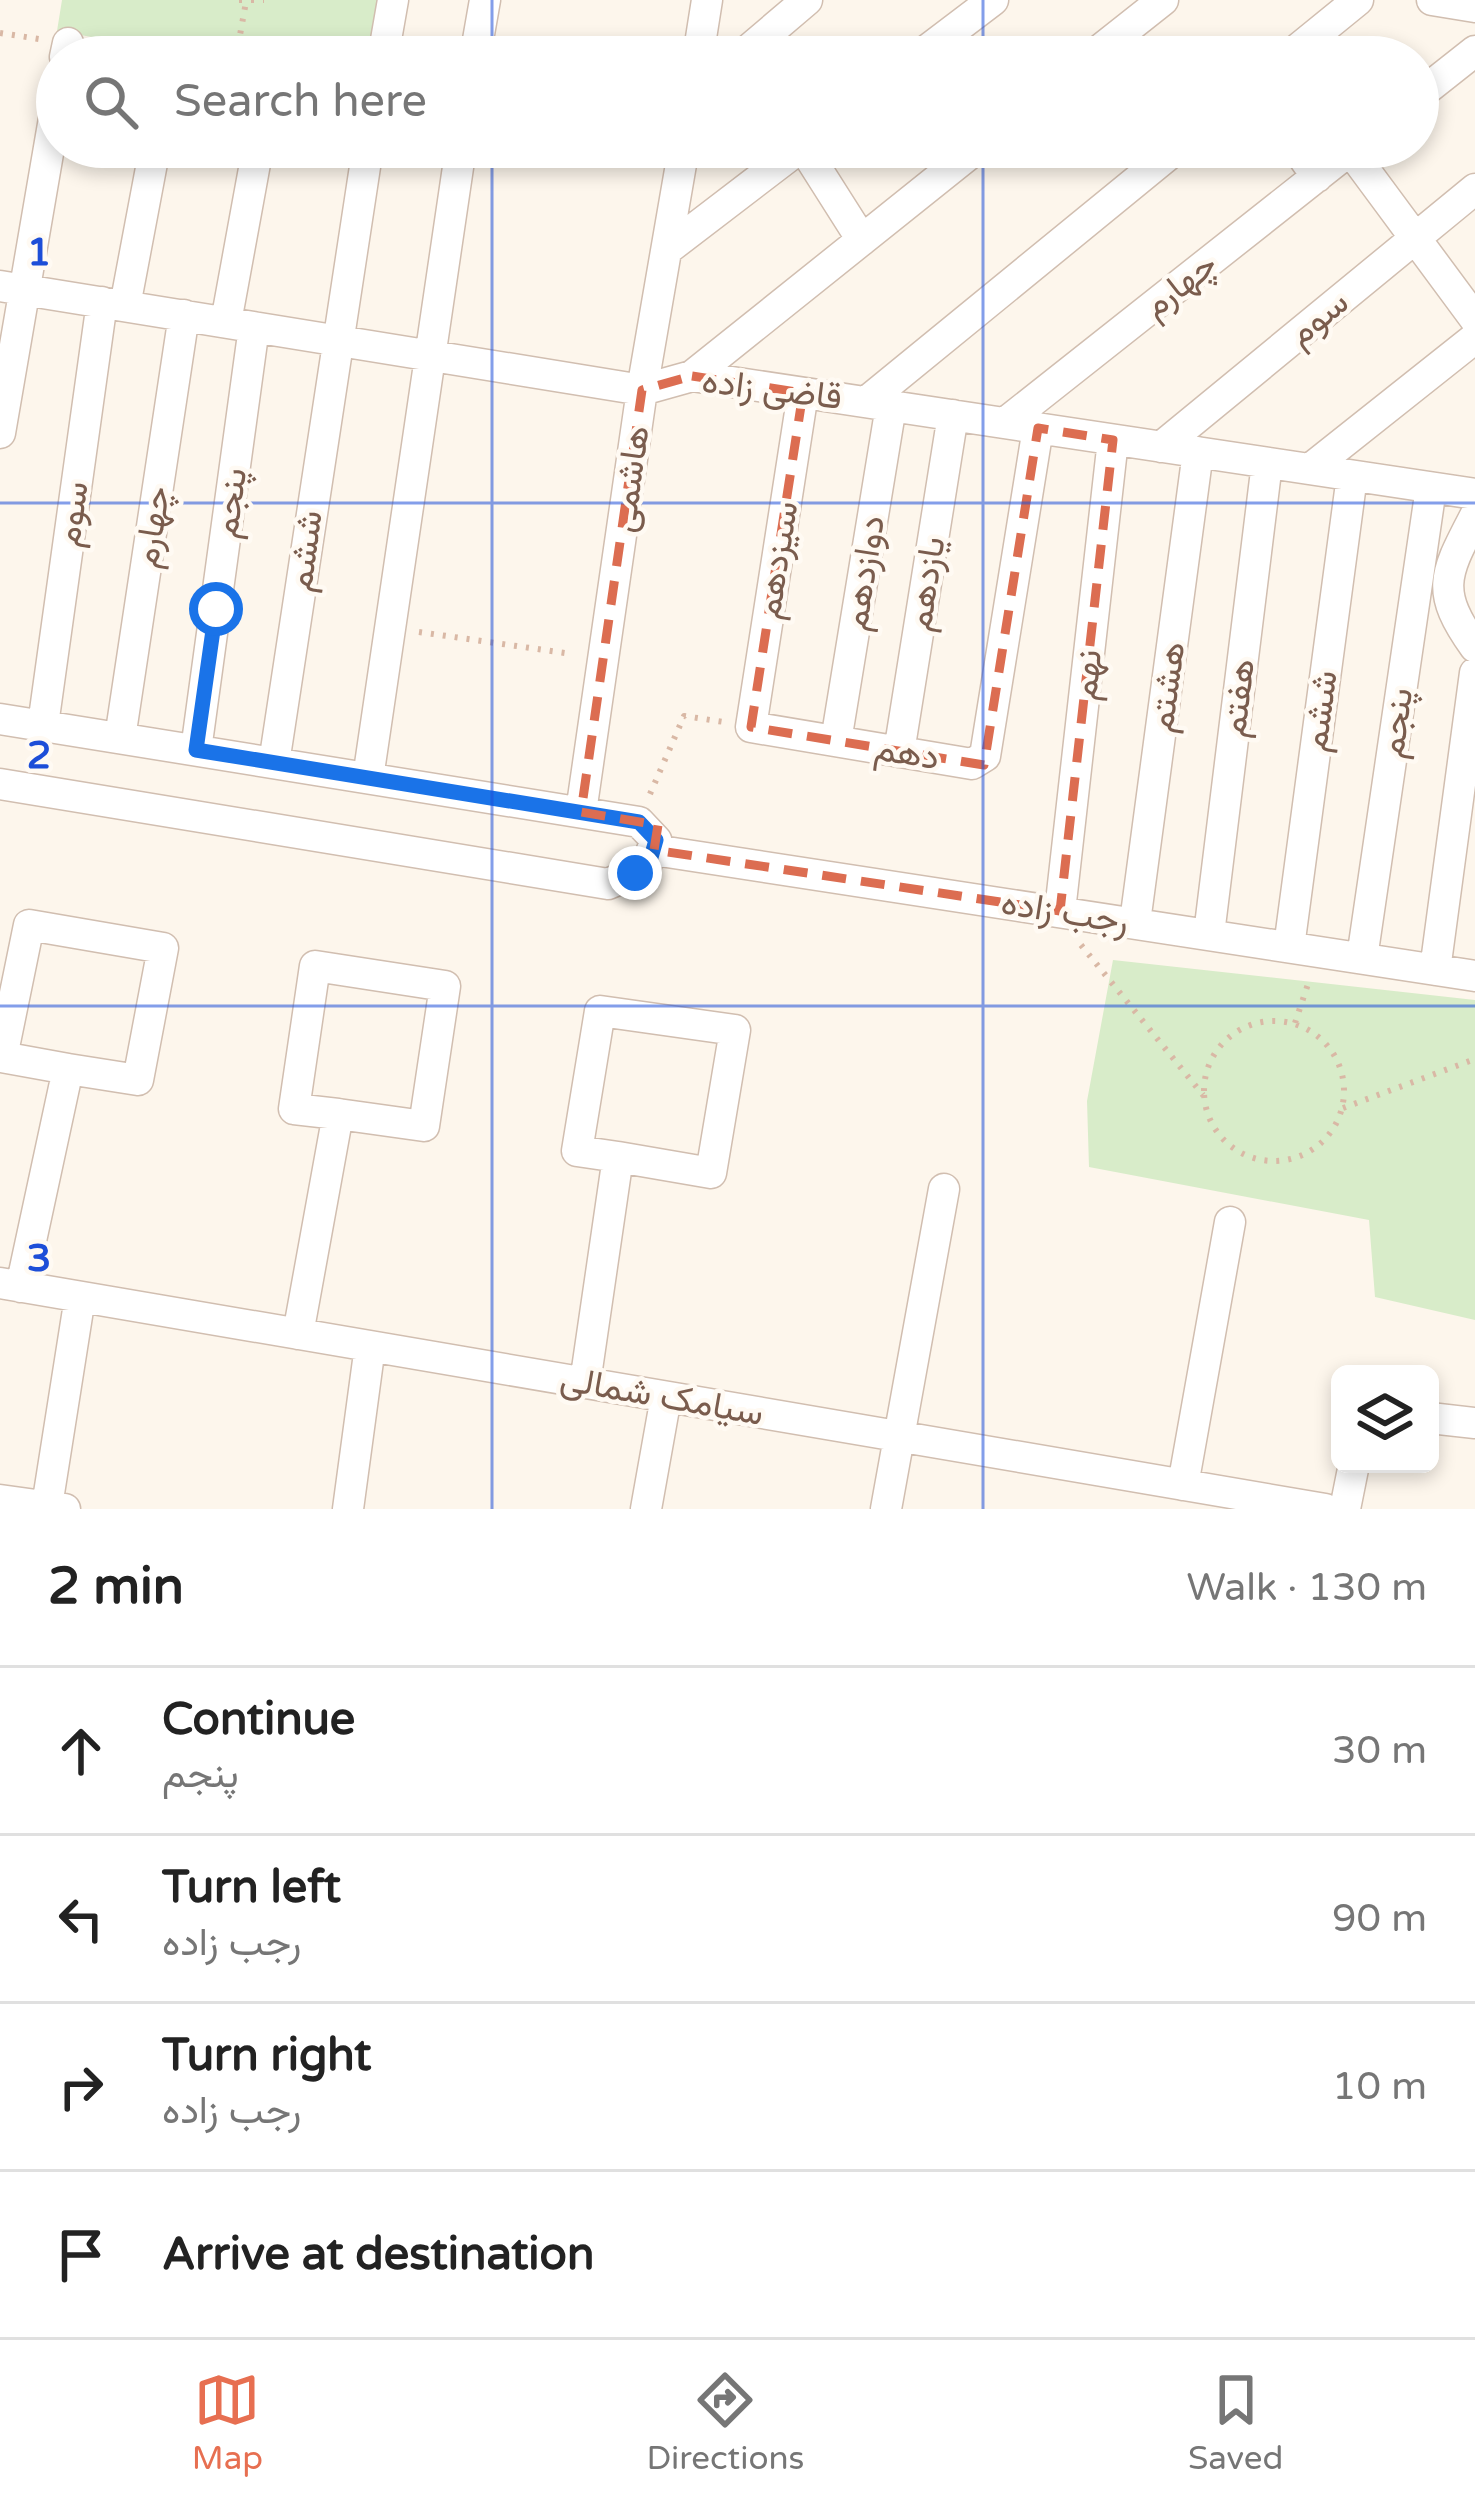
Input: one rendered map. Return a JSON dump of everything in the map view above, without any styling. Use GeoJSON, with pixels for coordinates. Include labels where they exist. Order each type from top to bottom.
{"type":"FeatureCollection","features":[{"type":"Feature","properties":{"kind":"street"},"geometry":{"type":"LineString","coordinates":[[387,36],[393,0]]}},
{"type":"Feature","properties":{"kind":"street"},"geometry":{"type":"LineString","coordinates":[[479,36],[485,0]]}},
{"type":"Feature","properties":{"kind":"street"},"geometry":{"type":"LineString","coordinates":[[701,36],[707,0]]}},
{"type":"Feature","properties":{"kind":"street"},"geometry":{"type":"LineString","coordinates":[[765,36],[807,0]]}},
{"type":"Feature","properties":{"kind":"street"},"geometry":{"type":"LineString","coordinates":[[946,36],[993,0]]}},
{"type":"Feature","properties":{"kind":"street"},"geometry":{"type":"LineString","coordinates":[[1118,36],[1163,0]]}},
{"type":"Feature","properties":{"kind":"street"},"geometry":{"type":"LineString","coordinates":[[1314,36],[1358,0]]}},
{"type":"Feature","properties":{"kind":"street"},"geometry":{"type":"LineString","coordinates":[[1439,79],[1475,51]]}},
{"type":"Feature","properties":{"kind":"street"},"geometry":{"type":"LineString","coordinates":[[0,433],[11,287],[40,168]]}},
{"type":"Feature","properties":{"kind":"street","name":"سوم"},"geometry":{"type":"LineString","coordinates":[[43,725],[114,304],[150,168]]}},
{"type":"Feature","properties":{"kind":"street","name":"پنجم"},"geometry":{"type":"LineString","coordinates":[[196,750],[256,168]]}},
{"type":"Feature","properties":{"kind":"street","name":"ششم"},"geometry":{"type":"LineString","coordinates":[[274,763],[364,168]]}},
{"type":"Feature","properties":{"kind":"street"},"geometry":{"type":"LineString","coordinates":[[368,778],[458,168]]}},
{"type":"Feature","properties":{"kind":"street","name":"هاشمی"},"geometry":{"type":"LineString","coordinates":[[581,812],[642,390],[681,168]]}},
{"type":"Feature","properties":{"kind":"street"},"geometry":{"type":"LineString","coordinates":[[669,248],[774,168]]}},
{"type":"Feature","properties":{"kind":"street"},"geometry":{"type":"LineString","coordinates":[[816,168],[862,240]]}},
{"type":"Feature","properties":{"kind":"street"},"geometry":{"type":"LineString","coordinates":[[692,376],[952,168]]}},
{"type":"Feature","properties":{"kind":"street"},"geometry":{"type":"LineString","coordinates":[[879,404],[1154,168]]}},
{"type":"Feature","properties":{"kind":"street"},"geometry":{"type":"LineString","coordinates":[[1311,168],[1317,177]]}},
{"type":"Feature","properties":{"kind":"street","name":"چهارم"},"geometry":{"type":"LineString","coordinates":[[1005,423],[1328,168]]}},
{"type":"Feature","properties":{"kind":"street"},"geometry":{"type":"LineString","coordinates":[[1367,168],[1475,319]]}},
{"type":"Feature","properties":{"kind":"street","name":"سوم"},"geometry":{"type":"LineString","coordinates":[[1161,447],[1475,189]]}},
{"type":"Feature","properties":{"kind":"street","name":"قاضی زاده"},"geometry":{"type":"LineString","coordinates":[[11,287],[642,390],[692,376],[1475,494]]}},
{"type":"Feature","properties":{"kind":"street","name":"چهارم"},"geometry":{"type":"LineString","coordinates":[[119,738],[184,315]]}},
{"type":"Feature","properties":{"kind":"street"},"geometry":{"type":"LineString","coordinates":[[1310,470],[1475,338]]}},
{"type":"Feature","properties":{"kind":"street","name":"سیزدهم"},"geometry":{"type":"LineString","coordinates":[[751,727],[803,393]]}},
{"type":"Feature","properties":{"kind":"street","name":"دوازدهم"},"geometry":{"type":"LineString","coordinates":[[836,741],[879,404]]}},
{"type":"Feature","properties":{"kind":"street","name":"یازدهم"},"geometry":{"type":"LineString","coordinates":[[899,752],[953,415]]}},
{"type":"Feature","properties":{"kind":"street","name":"دهم"},"geometry":{"type":"LineString","coordinates":[[751,727],[972,764],[985,756],[1038,428]]}},
{"type":"Feature","properties":{"kind":"street","name":"نهم"},"geometry":{"type":"LineString","coordinates":[[1060,911],[1113,440]]}},
{"type":"Feature","properties":{"kind":"street","name":"هشتم"},"geometry":{"type":"LineString","coordinates":[[1135,922],[1198,452]]}},
{"type":"Feature","properties":{"kind":"street","name":"هفتم"},"geometry":{"type":"LineString","coordinates":[[1209,934],[1267,463]]}},
{"type":"Feature","properties":{"kind":"street","name":"ششم"},"geometry":{"type":"LineString","coordinates":[[1304,949],[1352,476]]}},
{"type":"Feature","properties":{"kind":"street","name":"پنجم"},"geometry":{"type":"LineString","coordinates":[[1362,958],[1431,488]]}},
{"type":"Feature","properties":{"kind":"street"},"geometry":{"type":"LineString","coordinates":[[1475,516],[1446,572],[1448,605],[1475,647]]}},
{"type":"Feature","properties":{"kind":"street"},"geometry":{"type":"LineString","coordinates":[[1435,970],[1475,673]]}},
{"type":"Feature","properties":{"kind":"street"},"geometry":{"type":"LineString","coordinates":[[0,718],[639,822],[655,833],[654,850],[645,868],[608,884],[0,784]]}},
{"type":"Feature","properties":{"kind":"street","name":"رجب زاده"},"geometry":{"type":"LineString","coordinates":[[654,850],[1475,976]]}},
{"type":"Feature","properties":{"kind":"street"},"geometry":{"type":"LineString","coordinates":[[29,926],[163,948],[138,1080],[68,1069],[2,1057],[29,926]]}},
{"type":"Feature","properties":{"kind":"street"},"geometry":{"type":"LineString","coordinates":[[315,966],[446,986],[424,1126],[338,1114],[294,1109],[315,966]]}},
{"type":"Feature","properties":{"kind":"street"},"geometry":{"type":"LineString","coordinates":[[600,1011],[735,1030],[711,1173],[618,1157],[577,1151],[600,1011]]}},
{"type":"Feature","properties":{"kind":"street"},"geometry":{"type":"LineString","coordinates":[[10,1285],[68,1069]]}},
{"type":"Feature","properties":{"kind":"street"},"geometry":{"type":"LineString","coordinates":[[298,1334],[338,1114]]}},
{"type":"Feature","properties":{"kind":"street"},"geometry":{"type":"LineString","coordinates":[[585,1383],[618,1157]]}},
{"type":"Feature","properties":{"kind":"street"},"geometry":{"type":"LineString","coordinates":[[886,1509],[944,1190]]}},
{"type":"Feature","properties":{"kind":"street"},"geometry":{"type":"LineString","coordinates":[[1183,1485],[1230,1222]]}},
{"type":"Feature","properties":{"kind":"street","name":"سیامک شمالی"},"geometry":{"type":"LineString","coordinates":[[10,1285],[1325,1509]]}},
{"type":"Feature","properties":{"kind":"street"},"geometry":{"type":"LineString","coordinates":[[0,1500],[56,1508],[80,1297]]}},
{"type":"Feature","properties":{"kind":"street"},"geometry":{"type":"LineString","coordinates":[[348,1509],[370,1346]]}},
{"type":"Feature","properties":{"kind":"street"},"geometry":{"type":"LineString","coordinates":[[646,1509],[666,1397]]}},
{"type":"Feature","properties":{"kind":"street"},"geometry":{"type":"LineString","coordinates":[[1439,1419],[1475,1423]]}},
{"type":"Feature","properties":{"kind":"street"},"geometry":{"type":"LineString","coordinates":[[1345,1509],[1352,1473]]}},
{"type":"Feature","properties":{"kind":"path"},"geometry":{"type":"LineString","coordinates":[[239,36],[243,1],[264,0]]}},
{"type":"Feature","properties":{"kind":"path"},"geometry":{"type":"LineString","coordinates":[[388,628],[605,658]]}},
{"type":"Feature","properties":{"kind":"path"},"geometry":{"type":"LineString","coordinates":[[639,822],[684,716],[751,727]]}},
{"type":"Feature","properties":{"kind":"path"},"geometry":{"type":"LineString","coordinates":[[1100,917],[1081,946],[1203,1095]]}},
{"type":"Feature","properties":{"kind":"path"},"geometry":{"type":"LineString","coordinates":[[1295,1023],[1304,949]]}},
{"type":"Feature","properties":{"kind":"path"},"geometry":{"type":"LineString","coordinates":[[1268,1020],[1295,1023],[1318,1036],[1335,1056],[1344,1081],[1343,1108],[1319,1144],[1279,1162],[1250,1158],[1226,1144],[1210,1122],[1203,1095],[1207,1068],[1221,1044],[1243,1028],[1268,1020]]}},
{"type":"Feature","properties":{"kind":"path"},"geometry":{"type":"LineString","coordinates":[[1343,1108],[1475,1059]]}},
{"type":"Feature","properties":{"kind":"highlighted area"},"geometry":{"type":"Polygon","coordinates":[[[692,376],[803,393],[751,727],[984,765],[1038,428],[1113,440],[1060,911],[654,850],[658,825],[581,812],[642,390],[692,376]]]}},
{"type":"Feature","properties":{"kind":"green space"},"geometry":{"type":"Polygon","coordinates":[[[62,0],[381,0],[375,36],[86,36],[57,31],[62,0]]]}},
{"type":"Feature","properties":{"kind":"green space"},"geometry":{"type":"Polygon","coordinates":[[[1113,960],[1475,1000],[1475,1320],[1375,1297],[1369,1220],[1089,1167],[1087,1101],[1113,960]]]}},
{"type":"Feature","properties":{"kind":"route"},"geometry":{"type":"LineString","coordinates":[[216,609],[196,750],[639,822],[655,833],[656,840],[650,861],[635,873]]}}]}
